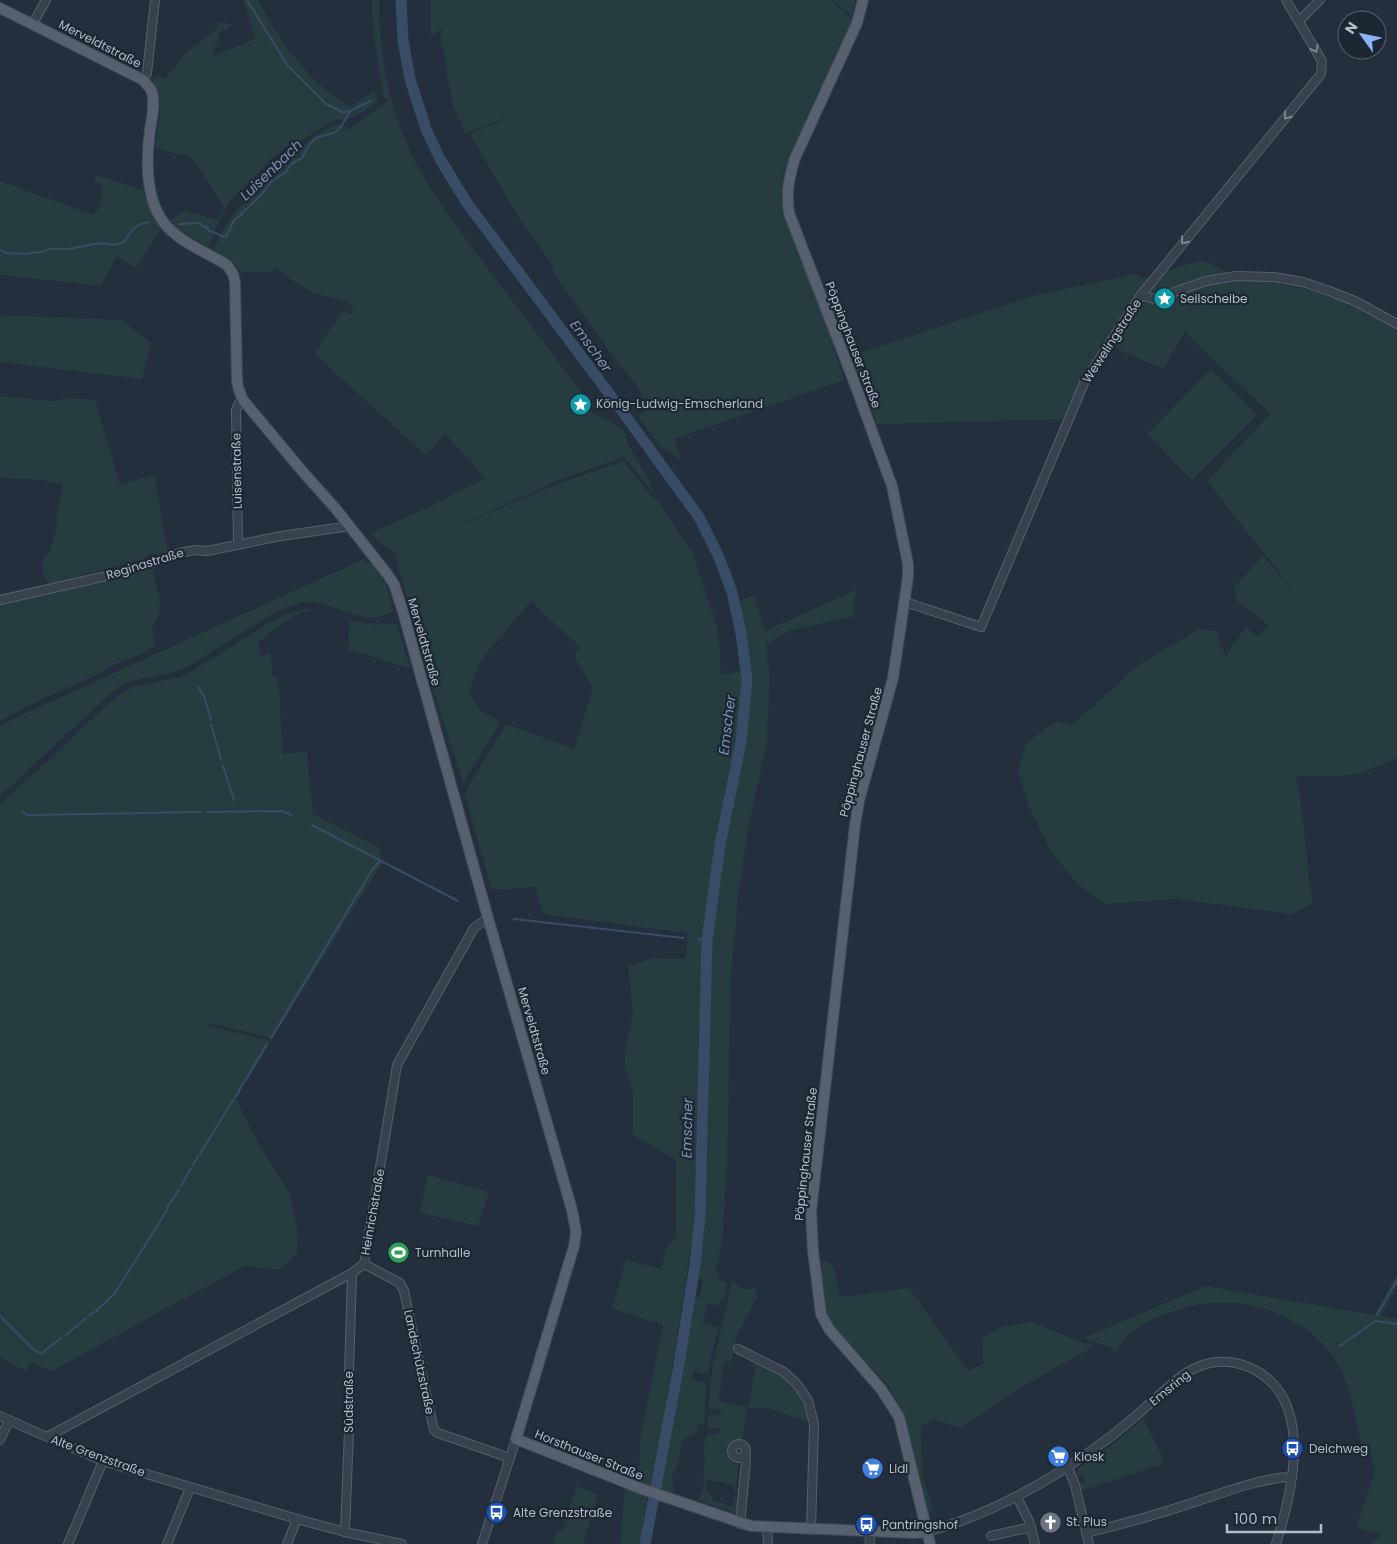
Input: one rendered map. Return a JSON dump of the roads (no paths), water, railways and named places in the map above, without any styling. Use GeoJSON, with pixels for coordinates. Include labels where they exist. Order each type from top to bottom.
{"type":"FeatureCollection","features":[{"type":"Feature","properties":{"kind":"main road","name":"Pöppinghauser Straße"},"geometry":{"type":"LineString","coordinates":[[863,0],[857,23],[795,158],[787,191],[787,201],[789,213],[892,486],[908,564],[908,577],[893,678],[859,801],[855,825],[811,1212],[811,1232],[821,1314],[829,1329],[881,1389],[899,1417],[930,1544]]}},
{"type":"Feature","properties":{"kind":"main road","name":"Merveldtstraße"},"geometry":{"type":"LineString","coordinates":[[0,8],[143,80],[150,88],[153,100],[148,159],[151,195],[157,211],[172,232],[227,266],[235,277],[238,382],[243,400],[350,526],[394,584],[572,1210],[576,1232],[566,1276],[516,1439]]}},
{"type":"Feature","properties":{"kind":"main road","name":"Horsthauser Straße"},"geometry":{"type":"LineString","coordinates":[[516,1439],[642,1489],[740,1524],[767,1528],[812,1530],[927,1532]]}},
{"type":"Feature","properties":{"kind":"street"},"geometry":{"type":"LineString","coordinates":[[32,25],[46,0]]}},
{"type":"Feature","properties":{"kind":"street"},"geometry":{"type":"LineString","coordinates":[[143,80],[147,72],[155,0]]}},
{"type":"Feature","properties":{"kind":"street"},"geometry":{"type":"LineString","coordinates":[[1286,0],[1299,21],[1320,0]]}},
{"type":"Feature","properties":{"kind":"street","name":"Wewelingstraße"},"geometry":{"type":"LineString","coordinates":[[905,602],[981,627],[1084,382],[1140,295],[1321,74],[1322,61],[1299,21]]}},
{"type":"Feature","properties":{"kind":"street"},"geometry":{"type":"LineString","coordinates":[[1140,295],[1154,299],[1206,281],[1236,276],[1274,277],[1303,282],[1332,292],[1358,302],[1397,324]]}},
{"type":"Feature","properties":{"kind":"street","name":"Luisenstraße"},"geometry":{"type":"LineString","coordinates":[[238,544],[236,410],[239,403],[243,400]]}},
{"type":"Feature","properties":{"kind":"street","name":"Reginastraße"},"geometry":{"type":"LineString","coordinates":[[0,600],[115,574],[179,553],[194,550],[207,551],[281,536],[350,526]]}},
{"type":"Feature","properties":{"kind":"street","name":"Heinrichstraße"},"geometry":{"type":"LineString","coordinates":[[47,1438],[364,1264],[397,1065],[474,928],[488,918]]}},
{"type":"Feature","properties":{"kind":"street","name":"Landschützstraße"},"geometry":{"type":"LineString","coordinates":[[364,1264],[400,1283],[404,1291],[434,1430],[510,1458]]}},
{"type":"Feature","properties":{"kind":"street","name":"Südstraße"},"geometry":{"type":"LineString","coordinates":[[345,1532],[350,1406],[348,1374],[352,1272]]}},
{"type":"Feature","properties":{"kind":"street"},"geometry":{"type":"LineString","coordinates":[[738,1349],[784,1372],[797,1384],[808,1400],[814,1424],[812,1530]]}},
{"type":"Feature","properties":{"kind":"street","name":"Emsring"},"geometry":{"type":"LineString","coordinates":[[927,1532],[978,1514],[1016,1497],[1068,1468],[1115,1433],[1187,1372],[1202,1365],[1230,1362],[1247,1366],[1259,1372],[1274,1384],[1283,1396],[1289,1412],[1294,1455],[1292,1477],[1287,1505],[1276,1544]]}},
{"type":"Feature","properties":{"kind":"street","name":"Alte Grenzstraße"},"geometry":{"type":"LineString","coordinates":[[0,1416],[103,1461],[372,1541],[402,1544]]}},
{"type":"Feature","properties":{"kind":"street"},"geometry":{"type":"LineString","coordinates":[[0,1440],[9,1420]]}},
{"type":"Feature","properties":{"kind":"street"},"geometry":{"type":"LineString","coordinates":[[482,1544],[516,1439]]}},
{"type":"Feature","properties":{"kind":"street"},"geometry":{"type":"LineString","coordinates":[[740,1524],[746,1462],[745,1454]]}},
{"type":"Feature","properties":{"kind":"street"},"geometry":{"type":"LineString","coordinates":[[68,1544],[103,1461]]}},
{"type":"Feature","properties":{"kind":"street"},"geometry":{"type":"LineString","coordinates":[[1068,1468],[1075,1485],[1089,1544]]}},
{"type":"Feature","properties":{"kind":"street"},"geometry":{"type":"LineString","coordinates":[[1086,1533],[1139,1520],[1239,1488],[1292,1477]]}},
{"type":"Feature","properties":{"kind":"street"},"geometry":{"type":"LineString","coordinates":[[166,1544],[190,1488]]}},
{"type":"Feature","properties":{"kind":"street"},"geometry":{"type":"LineString","coordinates":[[1016,1497],[1031,1527],[1035,1544]]}},
{"type":"Feature","properties":{"kind":"street"},"geometry":{"type":"LineString","coordinates":[[287,1544],[297,1519]]}},
{"type":"Feature","properties":{"kind":"street"},"geometry":{"type":"LineString","coordinates":[[991,1536],[1031,1527]]}},
{"type":"Feature","properties":{"kind":"street"},"geometry":{"type":"LineString","coordinates":[[767,1528],[768,1544]]}},
{"type":"Feature","properties":{"kind":"street"},"geometry":{"type":"LineString","coordinates":[[869,1532],[870,1544]]}},
{"type":"Feature","properties":{"kind":"waterway"},"geometry":{"type":"LineString","coordinates":[[247,0],[288,66],[326,104],[343,112],[350,111],[371,101]]}},
{"type":"Feature","properties":{"kind":"waterway","name":"Emscher"},"geometry":{"type":"LineString","coordinates":[[401,0],[403,40],[410,79],[426,129],[440,159],[467,203],[699,517],[718,555],[732,592],[741,633],[747,680],[741,742],[720,845],[707,940],[700,1217],[695,1265],[678,1370],[645,1544]]}},
{"type":"Feature","properties":{"kind":"waterway","name":"Luisenbach"},"geometry":{"type":"LineString","coordinates":[[179,224],[200,223],[202,226],[207,227],[209,231],[226,237],[233,222],[261,195],[272,181],[285,173],[291,164],[302,158],[309,145],[316,138],[338,130],[350,111]]}},
{"type":"Feature","properties":{"kind":"waterway","name":"Luisenbach"},"geometry":{"type":"LineString","coordinates":[[0,250],[7,253],[25,254],[101,243],[113,245],[123,243],[128,235],[140,224],[149,222]]}},
{"type":"Feature","properties":{"kind":"waterway"},"geometry":{"type":"LineString","coordinates":[[198,687],[204,696],[211,720]]}},
{"type":"Feature","properties":{"kind":"waterway"},"geometry":{"type":"LineString","coordinates":[[211,725],[221,759]]}},
{"type":"Feature","properties":{"kind":"waterway"},"geometry":{"type":"LineString","coordinates":[[223,766],[234,800]]}},
{"type":"Feature","properties":{"kind":"waterway"},"geometry":{"type":"LineString","coordinates":[[21,811],[27,815],[201,812]]}},
{"type":"Feature","properties":{"kind":"waterway"},"geometry":{"type":"LineString","coordinates":[[208,812],[281,811],[292,815]]}},
{"type":"Feature","properties":{"kind":"waterway"},"geometry":{"type":"LineString","coordinates":[[312,825],[458,901]]}},
{"type":"Feature","properties":{"kind":"waterway"},"geometry":{"type":"LineString","coordinates":[[271,1038],[372,870],[380,861]]}},
{"type":"Feature","properties":{"kind":"waterway"},"geometry":{"type":"LineString","coordinates":[[514,919],[684,938]]}},
{"type":"Feature","properties":{"kind":"waterway"},"geometry":{"type":"LineString","coordinates":[[698,939],[707,940]]}},
{"type":"Feature","properties":{"kind":"waterway"},"geometry":{"type":"LineString","coordinates":[[245,1081],[267,1044]]}},
{"type":"Feature","properties":{"kind":"waterway"},"geometry":{"type":"LineString","coordinates":[[237,1095],[243,1083]]}},
{"type":"Feature","properties":{"kind":"waterway"},"geometry":{"type":"LineString","coordinates":[[200,1154],[233,1100]]}},
{"type":"Feature","properties":{"kind":"waterway"},"geometry":{"type":"LineString","coordinates":[[193,1165],[198,1156]]}},
{"type":"Feature","properties":{"kind":"waterway"},"geometry":{"type":"LineString","coordinates":[[181,1186],[191,1168]]}},
{"type":"Feature","properties":{"kind":"waterway"},"geometry":{"type":"LineString","coordinates":[[174,1198],[179,1189]]}},
{"type":"Feature","properties":{"kind":"waterway"},"geometry":{"type":"LineString","coordinates":[[167,1208],[173,1199]]}},
{"type":"Feature","properties":{"kind":"waterway"},"geometry":{"type":"LineString","coordinates":[[144,1247],[167,1210]]}},
{"type":"Feature","properties":{"kind":"waterway"},"geometry":{"type":"LineString","coordinates":[[139,1255],[143,1248]]}},
{"type":"Feature","properties":{"kind":"waterway"},"geometry":{"type":"LineString","coordinates":[[126,1275],[138,1257]]}},
{"type":"Feature","properties":{"kind":"waterway"},"geometry":{"type":"LineString","coordinates":[[95,1312],[114,1294],[125,1277]]}},
{"type":"Feature","properties":{"kind":"waterway"},"geometry":{"type":"LineString","coordinates":[[1377,1315],[1397,1280]]}},
{"type":"Feature","properties":{"kind":"waterway"},"geometry":{"type":"LineString","coordinates":[[89,1316],[93,1313]]}},
{"type":"Feature","properties":{"kind":"waterway"},"geometry":{"type":"LineString","coordinates":[[0,1316],[33,1349],[41,1354],[61,1338]]}},
{"type":"Feature","properties":{"kind":"waterway"},"geometry":{"type":"LineString","coordinates":[[66,1335],[86,1318]]}},
{"type":"Feature","properties":{"kind":"waterway"},"geometry":{"type":"LineString","coordinates":[[1340,1346],[1375,1321],[1397,1324]]}},
{"type":"Feature","properties":{"kind":"place","name":"Seilscheibe"},"geometry":{"type":"Point","coordinates":[1164,299]}},
{"type":"Feature","properties":{"kind":"place","name":"König-Ludwig-Emscherland"},"geometry":{"type":"Point","coordinates":[580,404]}},
{"type":"Feature","properties":{"kind":"place","name":"Turnhalle"},"geometry":{"type":"Point","coordinates":[399,1253]}},
{"type":"Feature","properties":{"kind":"place","name":"Deichweg"},"geometry":{"type":"Point","coordinates":[1293,1449]}},
{"type":"Feature","properties":{"kind":"place","name":"Kiosk"},"geometry":{"type":"Point","coordinates":[1058,1457]}},
{"type":"Feature","properties":{"kind":"place","name":"Lidl"},"geometry":{"type":"Point","coordinates":[873,1469]}},
{"type":"Feature","properties":{"kind":"place","name":"Alte Grenzstraße"},"geometry":{"type":"Point","coordinates":[497,1513]}},
{"type":"Feature","properties":{"kind":"place","name":"St. Pius"},"geometry":{"type":"Point","coordinates":[1050,1522]}},
{"type":"Feature","properties":{"kind":"place","name":"Pantringshof"},"geometry":{"type":"Point","coordinates":[866,1525]}}]}
